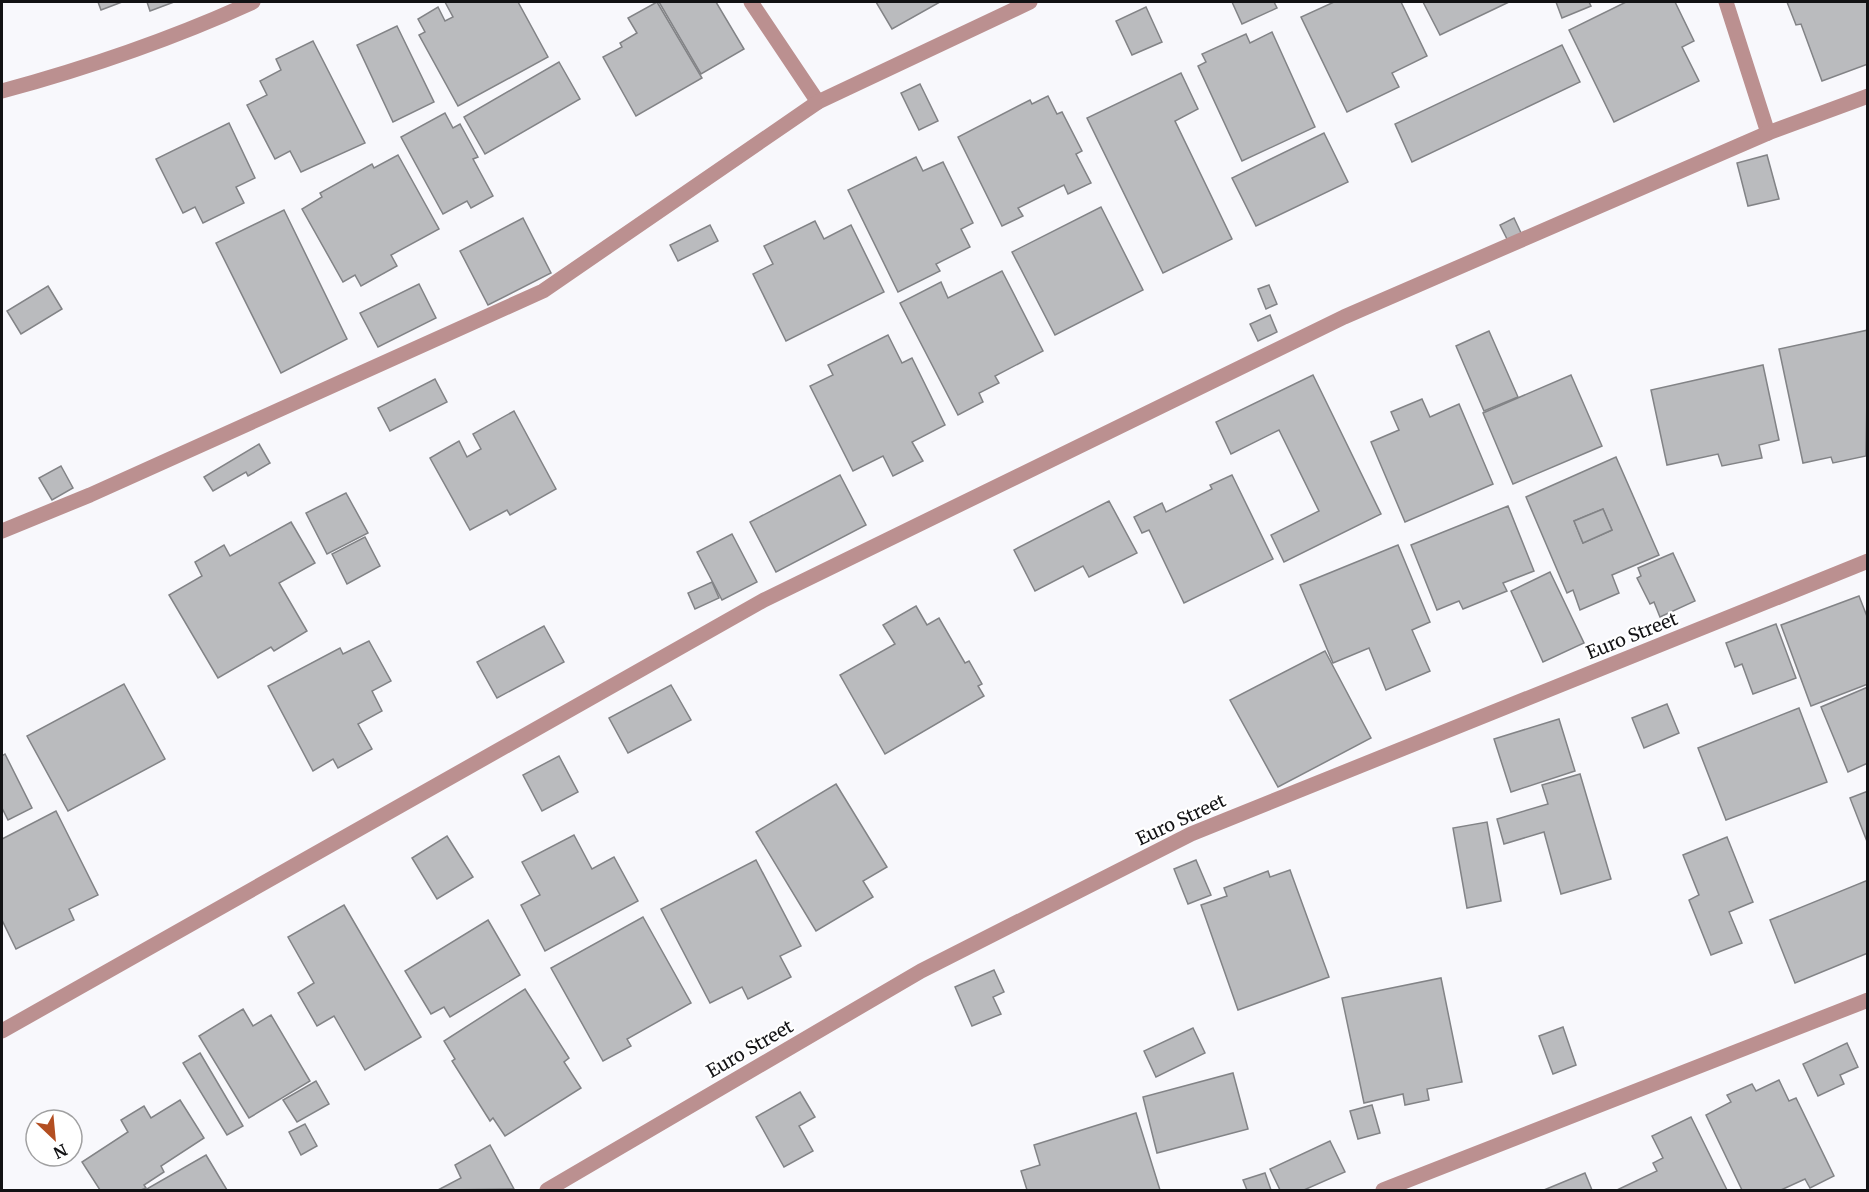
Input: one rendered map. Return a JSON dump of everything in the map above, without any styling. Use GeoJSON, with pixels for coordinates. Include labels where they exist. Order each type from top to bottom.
{"type":"FeatureCollection","features":[{"type":"Feature","properties":{"kind":"street"},"geometry":{"type":"LineString","coordinates":[[2,91],[49,78],[198,27],[253,2]]}},
{"type":"Feature","properties":{"kind":"street"},"geometry":{"type":"LineString","coordinates":[[751,2],[818,102]]}},
{"type":"Feature","properties":{"kind":"street"},"geometry":{"type":"LineString","coordinates":[[2,531],[90,495],[543,291],[818,102],[1030,2]]}},
{"type":"Feature","properties":{"kind":"street"},"geometry":{"type":"LineString","coordinates":[[1726,2],[1768,133]]}},
{"type":"Feature","properties":{"kind":"street"},"geometry":{"type":"LineString","coordinates":[[2,1031],[764,600],[1344,317],[1768,133],[1868,96]]}},
{"type":"Feature","properties":{"kind":"street","name":"Euro Street"},"geometry":{"type":"LineString","coordinates":[[547,1191],[921,971],[1191,834],[1868,561]]}},
{"type":"Feature","properties":{"kind":"street"},"geometry":{"type":"LineString","coordinates":[[1383,1191],[1868,1000]]}},
{"type":"Feature","properties":{"kind":"building"},"geometry":{"type":"Polygon","coordinates":[[[98,2],[122,2],[101,10],[98,2]]]}},
{"type":"Feature","properties":{"kind":"building"},"geometry":{"type":"Polygon","coordinates":[[[147,2],[174,2],[150,11],[147,2]]]}},
{"type":"Feature","properties":{"kind":"building"},"geometry":{"type":"Polygon","coordinates":[[[445,2],[518,2],[548,57],[458,106],[419,35],[425,32],[418,19],[438,7],[445,21],[453,17],[445,2]]]}},
{"type":"Feature","properties":{"kind":"building"},"geometry":{"type":"Polygon","coordinates":[[[657,2],[702,78],[636,116],[603,57],[622,47],[620,43],[637,33],[628,18],[657,2]]]}},
{"type":"Feature","properties":{"kind":"building"},"geometry":{"type":"Polygon","coordinates":[[[659,2],[716,2],[744,49],[701,74],[659,2]]]}},
{"type":"Feature","properties":{"kind":"building"},"geometry":{"type":"Polygon","coordinates":[[[876,2],[940,2],[892,29],[876,2]]]}},
{"type":"Feature","properties":{"kind":"building"},"geometry":{"type":"Polygon","coordinates":[[[1232,2],[1274,2],[1277,8],[1242,24],[1232,2]]]}},
{"type":"Feature","properties":{"kind":"building"},"geometry":{"type":"Polygon","coordinates":[[[1334,2],[1401,2],[1427,56],[1392,73],[1399,87],[1347,112],[1301,17],[1334,2]]]}},
{"type":"Feature","properties":{"kind":"building"},"geometry":{"type":"Polygon","coordinates":[[[1423,2],[1509,2],[1440,35],[1423,2]]]}},
{"type":"Feature","properties":{"kind":"building"},"geometry":{"type":"Polygon","coordinates":[[[1556,2],[1589,2],[1591,6],[1562,18],[1556,2]]]}},
{"type":"Feature","properties":{"kind":"building"},"geometry":{"type":"Polygon","coordinates":[[[1626,2],[1675,2],[1694,41],[1682,47],[1699,81],[1614,122],[1569,30],[1626,2]]]}},
{"type":"Feature","properties":{"kind":"building"},"geometry":{"type":"Polygon","coordinates":[[[1787,2],[1868,2],[1868,64],[1822,81],[1801,24],[1796,25],[1787,2]]]}},
{"type":"Feature","properties":{"kind":"building"},"geometry":{"type":"Polygon","coordinates":[[[1146,7],[1162,42],[1132,55],[1116,21],[1146,7]]]}},
{"type":"Feature","properties":{"kind":"building"},"geometry":{"type":"Polygon","coordinates":[[[397,26],[434,102],[393,122],[357,45],[397,26]]]}},
{"type":"Feature","properties":{"kind":"building"},"geometry":{"type":"Polygon","coordinates":[[[1272,32],[1315,127],[1242,161],[1198,66],[1206,62],[1202,54],[1246,34],[1250,43],[1272,32]]]}},
{"type":"Feature","properties":{"kind":"building"},"geometry":{"type":"Polygon","coordinates":[[[313,41],[365,143],[301,172],[290,151],[275,159],[247,105],[267,95],[260,81],[281,70],[276,59],[313,41]]]}},
{"type":"Feature","properties":{"kind":"building"},"geometry":{"type":"Polygon","coordinates":[[[1562,45],[1580,82],[1412,162],[1395,124],[1562,45]]]}},
{"type":"Feature","properties":{"kind":"building"},"geometry":{"type":"Polygon","coordinates":[[[559,62],[580,99],[485,154],[464,117],[559,62]]]}},
{"type":"Feature","properties":{"kind":"building"},"geometry":{"type":"Polygon","coordinates":[[[1181,73],[1198,109],[1175,121],[1232,239],[1163,273],[1087,118],[1181,73]]]}},
{"type":"Feature","properties":{"kind":"building"},"geometry":{"type":"Polygon","coordinates":[[[920,84],[938,121],[919,130],[901,93],[920,84]]]}},
{"type":"Feature","properties":{"kind":"building"},"geometry":{"type":"Polygon","coordinates":[[[1048,96],[1057,114],[1062,112],[1082,151],[1076,154],[1091,183],[1068,194],[1064,185],[1018,208],[1023,216],[1002,226],[958,137],[1030,100],[1032,104],[1048,96]]]}},
{"type":"Feature","properties":{"kind":"building"},"geometry":{"type":"Polygon","coordinates":[[[445,113],[453,128],[460,124],[478,157],[473,159],[493,196],[471,208],[467,201],[443,214],[401,137],[445,113]]]}},
{"type":"Feature","properties":{"kind":"building"},"geometry":{"type":"Polygon","coordinates":[[[229,123],[255,178],[236,187],[244,203],[203,223],[195,207],[183,213],[156,159],[229,123]]]}},
{"type":"Feature","properties":{"kind":"building"},"geometry":{"type":"Polygon","coordinates":[[[1324,133],[1348,182],[1256,226],[1232,178],[1324,133]]]}},
{"type":"Feature","properties":{"kind":"building"},"geometry":{"type":"Polygon","coordinates":[[[398,155],[439,229],[391,255],[397,266],[361,286],[355,275],[343,282],[302,209],[322,197],[320,193],[372,164],[374,168],[398,155]]]}},
{"type":"Feature","properties":{"kind":"building"},"geometry":{"type":"Polygon","coordinates":[[[1767,155],[1779,199],[1748,206],[1737,163],[1767,155]]]}},
{"type":"Feature","properties":{"kind":"building"},"geometry":{"type":"Polygon","coordinates":[[[916,157],[923,171],[943,162],[973,223],[961,229],[970,247],[936,264],[940,271],[898,292],[848,190],[916,157]]]}},
{"type":"Feature","properties":{"kind":"building"},"geometry":{"type":"Polygon","coordinates":[[[1101,207],[1143,290],[1055,335],[1012,252],[1101,207]]]}},
{"type":"Feature","properties":{"kind":"building"},"geometry":{"type":"Polygon","coordinates":[[[284,210],[347,339],[281,373],[216,243],[284,210]]]}},
{"type":"Feature","properties":{"kind":"building"},"geometry":{"type":"Polygon","coordinates":[[[523,218],[551,273],[488,305],[460,251],[523,218]]]}},
{"type":"Feature","properties":{"kind":"building"},"geometry":{"type":"Polygon","coordinates":[[[1514,218],[1522,235],[1508,241],[1500,225],[1514,218]]]}},
{"type":"Feature","properties":{"kind":"building"},"geometry":{"type":"Polygon","coordinates":[[[815,221],[824,239],[851,225],[884,292],[786,341],[753,274],[773,264],[764,246],[815,221]]]}},
{"type":"Feature","properties":{"kind":"building"},"geometry":{"type":"Polygon","coordinates":[[[710,225],[718,241],[678,261],[670,245],[710,225]]]}},
{"type":"Feature","properties":{"kind":"building"},"geometry":{"type":"Polygon","coordinates":[[[1002,271],[1043,351],[995,376],[999,383],[979,393],[983,402],[958,415],[900,303],[941,282],[948,298],[1002,271]]]}},
{"type":"Feature","properties":{"kind":"building"},"geometry":{"type":"Polygon","coordinates":[[[419,284],[436,318],[378,347],[360,313],[419,284]]]}},
{"type":"Feature","properties":{"kind":"building"},"geometry":{"type":"Polygon","coordinates":[[[1269,285],[1277,304],[1266,309],[1258,289],[1269,285]]]}},
{"type":"Feature","properties":{"kind":"building"},"geometry":{"type":"Polygon","coordinates":[[[48,286],[62,309],[21,334],[7,311],[48,286]]]}},
{"type":"Feature","properties":{"kind":"building"},"geometry":{"type":"Polygon","coordinates":[[[1270,315],[1277,332],[1258,341],[1250,324],[1270,315]]]}},
{"type":"Feature","properties":{"kind":"building"},"geometry":{"type":"Polygon","coordinates":[[[1868,330],[1866,456],[1833,463],[1831,457],[1803,463],[1779,349],[1868,330]]]}},
{"type":"Feature","properties":{"kind":"building"},"geometry":{"type":"Polygon","coordinates":[[[1489,331],[1518,397],[1484,411],[1456,346],[1489,331]]]}},
{"type":"Feature","properties":{"kind":"building"},"geometry":{"type":"Polygon","coordinates":[[[888,335],[902,363],[912,358],[945,425],[912,442],[923,461],[893,476],[883,456],[853,471],[810,386],[833,375],[828,365],[888,335]]]}},
{"type":"Feature","properties":{"kind":"building"},"geometry":{"type":"Polygon","coordinates":[[[1763,365],[1779,440],[1759,445],[1762,458],[1722,466],[1718,454],[1667,465],[1651,390],[1763,365]]]}},
{"type":"Feature","properties":{"kind":"building"},"geometry":{"type":"Polygon","coordinates":[[[1313,375],[1381,514],[1284,562],[1271,535],[1319,511],[1279,430],[1231,454],[1216,422],[1313,375]]]}},
{"type":"Feature","properties":{"kind":"building"},"geometry":{"type":"Polygon","coordinates":[[[1571,375],[1602,446],[1513,484],[1483,413],[1571,375]]]}},
{"type":"Feature","properties":{"kind":"building"},"geometry":{"type":"Polygon","coordinates":[[[435,379],[447,402],[390,431],[378,408],[435,379]]]}},
{"type":"Feature","properties":{"kind":"building"},"geometry":{"type":"Polygon","coordinates":[[[1422,399],[1430,417],[1459,404],[1493,484],[1405,522],[1371,442],[1399,430],[1391,412],[1422,399]]]}},
{"type":"Feature","properties":{"kind":"building"},"geometry":{"type":"Polygon","coordinates":[[[514,411],[556,489],[510,515],[507,510],[470,530],[430,458],[459,441],[467,457],[481,449],[473,434],[514,411]]]}},
{"type":"Feature","properties":{"kind":"building"},"geometry":{"type":"Polygon","coordinates":[[[259,444],[270,463],[248,476],[246,472],[213,491],[204,477],[259,444]]]}},
{"type":"Feature","properties":{"kind":"building"},"geometry":{"type":"Polygon","coordinates":[[[1616,457],[1659,555],[1612,575],[1619,593],[1580,610],[1573,590],[1567,593],[1526,497],[1616,457]],[[1603,509],[1574,521],[1583,543],[1612,530],[1603,509]]]}},
{"type":"Feature","properties":{"kind":"building"},"geometry":{"type":"Polygon","coordinates":[[[61,466],[73,488],[52,500],[39,478],[61,466]]]}},
{"type":"Feature","properties":{"kind":"building"},"geometry":{"type":"Polygon","coordinates":[[[840,475],[866,525],[776,572],[750,522],[840,475]]]}},
{"type":"Feature","properties":{"kind":"building"},"geometry":{"type":"Polygon","coordinates":[[[1232,475],[1273,559],[1184,603],[1149,530],[1142,533],[1134,517],[1162,503],[1166,512],[1212,489],[1210,485],[1232,475]]]}},
{"type":"Feature","properties":{"kind":"building"},"geometry":{"type":"Polygon","coordinates":[[[346,493],[368,533],[327,554],[306,513],[346,493]]]}},
{"type":"Feature","properties":{"kind":"building"},"geometry":{"type":"Polygon","coordinates":[[[1109,501],[1137,553],[1089,577],[1083,566],[1035,591],[1014,550],[1109,501]]]}},
{"type":"Feature","properties":{"kind":"building"},"geometry":{"type":"Polygon","coordinates":[[[1508,506],[1534,571],[1503,583],[1507,591],[1463,609],[1459,601],[1437,610],[1411,545],[1508,506]]]}},
{"type":"Feature","properties":{"kind":"building"},"geometry":{"type":"Polygon","coordinates":[[[1603,509],[1612,530],[1583,543],[1574,521],[1603,509]]]}},
{"type":"Feature","properties":{"kind":"building"},"geometry":{"type":"Polygon","coordinates":[[[291,522],[315,563],[279,583],[307,631],[274,651],[271,647],[218,678],[169,595],[202,576],[195,562],[224,545],[230,556],[291,522]]]}},
{"type":"Feature","properties":{"kind":"building"},"geometry":{"type":"Polygon","coordinates":[[[732,534],[757,582],[722,600],[697,552],[732,534]]]}},
{"type":"Feature","properties":{"kind":"building"},"geometry":{"type":"Polygon","coordinates":[[[365,537],[380,566],[347,584],[332,554],[365,537]]]}},
{"type":"Feature","properties":{"kind":"building"},"geometry":{"type":"Polygon","coordinates":[[[1398,545],[1430,622],[1412,630],[1430,671],[1386,690],[1369,648],[1333,663],[1300,585],[1398,545]]]}},
{"type":"Feature","properties":{"kind":"building"},"geometry":{"type":"Polygon","coordinates":[[[1673,553],[1695,601],[1660,617],[1654,602],[1650,604],[1637,578],[1641,576],[1638,568],[1673,553]]]}},
{"type":"Feature","properties":{"kind":"building"},"geometry":{"type":"Polygon","coordinates":[[[1550,572],[1584,643],[1543,662],[1511,591],[1550,572]]]}},
{"type":"Feature","properties":{"kind":"building"},"geometry":{"type":"Polygon","coordinates":[[[712,582],[719,598],[695,609],[688,593],[712,582]]]}},
{"type":"Feature","properties":{"kind":"building"},"geometry":{"type":"Polygon","coordinates":[[[1859,596],[1868,619],[1868,684],[1811,706],[1781,625],[1859,596]]]}},
{"type":"Feature","properties":{"kind":"building"},"geometry":{"type":"Polygon","coordinates":[[[916,606],[927,625],[939,618],[965,663],[969,661],[982,684],[978,686],[984,696],[885,754],[840,675],[895,644],[883,625],[916,606]]]}},
{"type":"Feature","properties":{"kind":"building"},"geometry":{"type":"Polygon","coordinates":[[[1776,624],[1796,678],[1753,694],[1742,664],[1735,667],[1726,643],[1776,624]]]}},
{"type":"Feature","properties":{"kind":"building"},"geometry":{"type":"Polygon","coordinates":[[[544,626],[564,662],[497,698],[477,662],[544,626]]]}},
{"type":"Feature","properties":{"kind":"building"},"geometry":{"type":"Polygon","coordinates":[[[369,641],[391,681],[372,691],[382,711],[358,724],[372,749],[338,768],[333,759],[313,771],[268,686],[340,648],[343,654],[369,641]]]}},
{"type":"Feature","properties":{"kind":"building"},"geometry":{"type":"Polygon","coordinates":[[[1325,651],[1371,738],[1278,787],[1230,700],[1325,651]]]}},
{"type":"Feature","properties":{"kind":"building"},"geometry":{"type":"Polygon","coordinates":[[[124,684],[165,759],[68,811],[27,736],[124,684]]]}},
{"type":"Feature","properties":{"kind":"building"},"geometry":{"type":"Polygon","coordinates":[[[671,685],[691,720],[628,753],[609,718],[671,685]]]}},
{"type":"Feature","properties":{"kind":"building"},"geometry":{"type":"Polygon","coordinates":[[[1868,687],[1868,763],[1848,772],[1821,707],[1868,687]]]}},
{"type":"Feature","properties":{"kind":"building"},"geometry":{"type":"Polygon","coordinates":[[[1667,704],[1679,733],[1644,748],[1632,718],[1667,704]]]}},
{"type":"Feature","properties":{"kind":"building"},"geometry":{"type":"Polygon","coordinates":[[[1799,708],[1827,782],[1726,820],[1698,748],[1799,708]]]}},
{"type":"Feature","properties":{"kind":"building"},"geometry":{"type":"Polygon","coordinates":[[[1559,719],[1575,771],[1511,792],[1494,739],[1559,719]]]}},
{"type":"Feature","properties":{"kind":"building"},"geometry":{"type":"Polygon","coordinates":[[[5,754],[32,808],[8,820],[2,808],[2,756],[5,754]]]}},
{"type":"Feature","properties":{"kind":"building"},"geometry":{"type":"Polygon","coordinates":[[[559,756],[578,792],[542,811],[523,775],[559,756]]]}},
{"type":"Feature","properties":{"kind":"building"},"geometry":{"type":"Polygon","coordinates":[[[1580,774],[1611,879],[1561,894],[1544,832],[1504,844],[1497,819],[1548,804],[1542,785],[1580,774]]]}},
{"type":"Feature","properties":{"kind":"building"},"geometry":{"type":"Polygon","coordinates":[[[836,784],[887,867],[863,881],[873,897],[816,931],[756,832],[836,784]]]}},
{"type":"Feature","properties":{"kind":"building"},"geometry":{"type":"Polygon","coordinates":[[[1868,791],[1868,844],[1850,798],[1868,791]]]}},
{"type":"Feature","properties":{"kind":"building"},"geometry":{"type":"Polygon","coordinates":[[[56,811],[98,895],[69,909],[74,920],[16,949],[2,920],[2,839],[56,811]]]}},
{"type":"Feature","properties":{"kind":"building"},"geometry":{"type":"Polygon","coordinates":[[[1487,822],[1501,901],[1467,908],[1453,828],[1487,822]]]}},
{"type":"Feature","properties":{"kind":"building"},"geometry":{"type":"Polygon","coordinates":[[[574,835],[592,869],[614,857],[638,901],[545,951],[521,905],[540,895],[522,862],[574,835]]]}},
{"type":"Feature","properties":{"kind":"building"},"geometry":{"type":"Polygon","coordinates":[[[447,836],[473,877],[437,899],[412,858],[447,836]]]}},
{"type":"Feature","properties":{"kind":"building"},"geometry":{"type":"Polygon","coordinates":[[[1727,837],[1753,902],[1729,912],[1742,943],[1711,955],[1689,900],[1699,895],[1683,855],[1727,837]]]}},
{"type":"Feature","properties":{"kind":"building"},"geometry":{"type":"Polygon","coordinates":[[[756,860],[801,946],[780,956],[791,977],[748,999],[742,987],[710,1003],[661,909],[756,860]]]}},
{"type":"Feature","properties":{"kind":"building"},"geometry":{"type":"Polygon","coordinates":[[[1196,860],[1211,895],[1188,904],[1174,869],[1196,860]]]}},
{"type":"Feature","properties":{"kind":"building"},"geometry":{"type":"Polygon","coordinates":[[[1290,870],[1329,977],[1238,1010],[1201,905],[1227,896],[1224,888],[1268,871],[1270,877],[1290,870]]]}},
{"type":"Feature","properties":{"kind":"building"},"geometry":{"type":"Polygon","coordinates":[[[1868,880],[1868,953],[1795,983],[1770,920],[1868,880]]]}},
{"type":"Feature","properties":{"kind":"building"},"geometry":{"type":"Polygon","coordinates":[[[344,905],[421,1037],[365,1070],[334,1016],[317,1026],[298,993],[314,983],[288,937],[344,905]]]}},
{"type":"Feature","properties":{"kind":"building"},"geometry":{"type":"Polygon","coordinates":[[[643,917],[691,1003],[627,1039],[631,1046],[603,1061],[551,968],[643,917]]]}},
{"type":"Feature","properties":{"kind":"building"},"geometry":{"type":"Polygon","coordinates":[[[488,920],[520,975],[450,1017],[444,1007],[431,1014],[405,971],[488,920]]]}},
{"type":"Feature","properties":{"kind":"building"},"geometry":{"type":"Polygon","coordinates":[[[994,970],[1004,992],[993,997],[1001,1014],[972,1026],[955,987],[994,970]]]}},
{"type":"Feature","properties":{"kind":"building"},"geometry":{"type":"Polygon","coordinates":[[[1441,978],[1462,1082],[1427,1089],[1429,1100],[1405,1105],[1403,1094],[1364,1103],[1342,998],[1441,978]]]}},
{"type":"Feature","properties":{"kind":"building"},"geometry":{"type":"Polygon","coordinates":[[[525,989],[569,1058],[564,1062],[581,1088],[505,1136],[493,1118],[490,1121],[452,1061],[455,1059],[444,1041],[525,989]]]}},
{"type":"Feature","properties":{"kind":"building"},"geometry":{"type":"Polygon","coordinates":[[[243,1009],[253,1026],[271,1015],[310,1081],[249,1118],[199,1036],[243,1009]]]}},
{"type":"Feature","properties":{"kind":"building"},"geometry":{"type":"Polygon","coordinates":[[[1563,1027],[1576,1065],[1553,1074],[1539,1036],[1563,1027]]]}},
{"type":"Feature","properties":{"kind":"building"},"geometry":{"type":"Polygon","coordinates":[[[1193,1028],[1205,1053],[1156,1077],[1144,1051],[1193,1028]]]}},
{"type":"Feature","properties":{"kind":"building"},"geometry":{"type":"Polygon","coordinates":[[[1847,1043],[1858,1067],[1840,1075],[1844,1084],[1818,1096],[1803,1064],[1847,1043]]]}},
{"type":"Feature","properties":{"kind":"building"},"geometry":{"type":"Polygon","coordinates":[[[200,1053],[243,1126],[227,1135],[183,1063],[200,1053]]]}},
{"type":"Feature","properties":{"kind":"building"},"geometry":{"type":"Polygon","coordinates":[[[1233,1073],[1248,1129],[1157,1153],[1143,1097],[1233,1073]]]}},
{"type":"Feature","properties":{"kind":"building"},"geometry":{"type":"Polygon","coordinates":[[[1779,1080],[1789,1101],[1796,1098],[1834,1176],[1810,1188],[1805,1179],[1781,1190],[1742,1190],[1706,1115],[1731,1102],[1727,1095],[1752,1084],[1756,1091],[1779,1080]]]}},
{"type":"Feature","properties":{"kind":"building"},"geometry":{"type":"Polygon","coordinates":[[[316,1081],[329,1104],[297,1122],[283,1100],[316,1081]]]}},
{"type":"Feature","properties":{"kind":"building"},"geometry":{"type":"Polygon","coordinates":[[[800,1092],[815,1117],[799,1126],[813,1151],[784,1167],[756,1117],[800,1092]]]}},
{"type":"Feature","properties":{"kind":"building"},"geometry":{"type":"Polygon","coordinates":[[[180,1100],[204,1138],[161,1166],[164,1172],[144,1185],[146,1188],[100,1190],[84,1165],[84,1161],[128,1132],[121,1120],[144,1106],[151,1118],[180,1100]]]}},
{"type":"Feature","properties":{"kind":"building"},"geometry":{"type":"Polygon","coordinates":[[[1372,1105],[1380,1133],[1358,1139],[1350,1111],[1372,1105]]]}},
{"type":"Feature","properties":{"kind":"building"},"geometry":{"type":"Polygon","coordinates":[[[1136,1113],[1160,1190],[1027,1190],[1021,1171],[1040,1165],[1034,1145],[1136,1113]]]}},
{"type":"Feature","properties":{"kind":"building"},"geometry":{"type":"Polygon","coordinates":[[[1691,1117],[1727,1190],[1617,1190],[1657,1171],[1653,1163],[1663,1158],[1652,1136],[1691,1117]]]}},
{"type":"Feature","properties":{"kind":"building"},"geometry":{"type":"Polygon","coordinates":[[[305,1124],[317,1146],[301,1155],[289,1132],[305,1124]]]}},
{"type":"Feature","properties":{"kind":"building"},"geometry":{"type":"Polygon","coordinates":[[[1330,1141],[1345,1172],[1304,1190],[1280,1190],[1270,1169],[1330,1141]]]}},
{"type":"Feature","properties":{"kind":"building"},"geometry":{"type":"Polygon","coordinates":[[[490,1145],[514,1189],[438,1190],[461,1178],[455,1165],[490,1145]]]}},
{"type":"Feature","properties":{"kind":"building"},"geometry":{"type":"Polygon","coordinates":[[[206,1155],[227,1190],[145,1190],[206,1155]]]}},
{"type":"Feature","properties":{"kind":"building"},"geometry":{"type":"Polygon","coordinates":[[[1265,1173],[1271,1190],[1247,1190],[1243,1180],[1265,1173]]]}},
{"type":"Feature","properties":{"kind":"building"},"geometry":{"type":"Polygon","coordinates":[[[1585,1173],[1592,1190],[1544,1190],[1585,1173]]]}}]}
